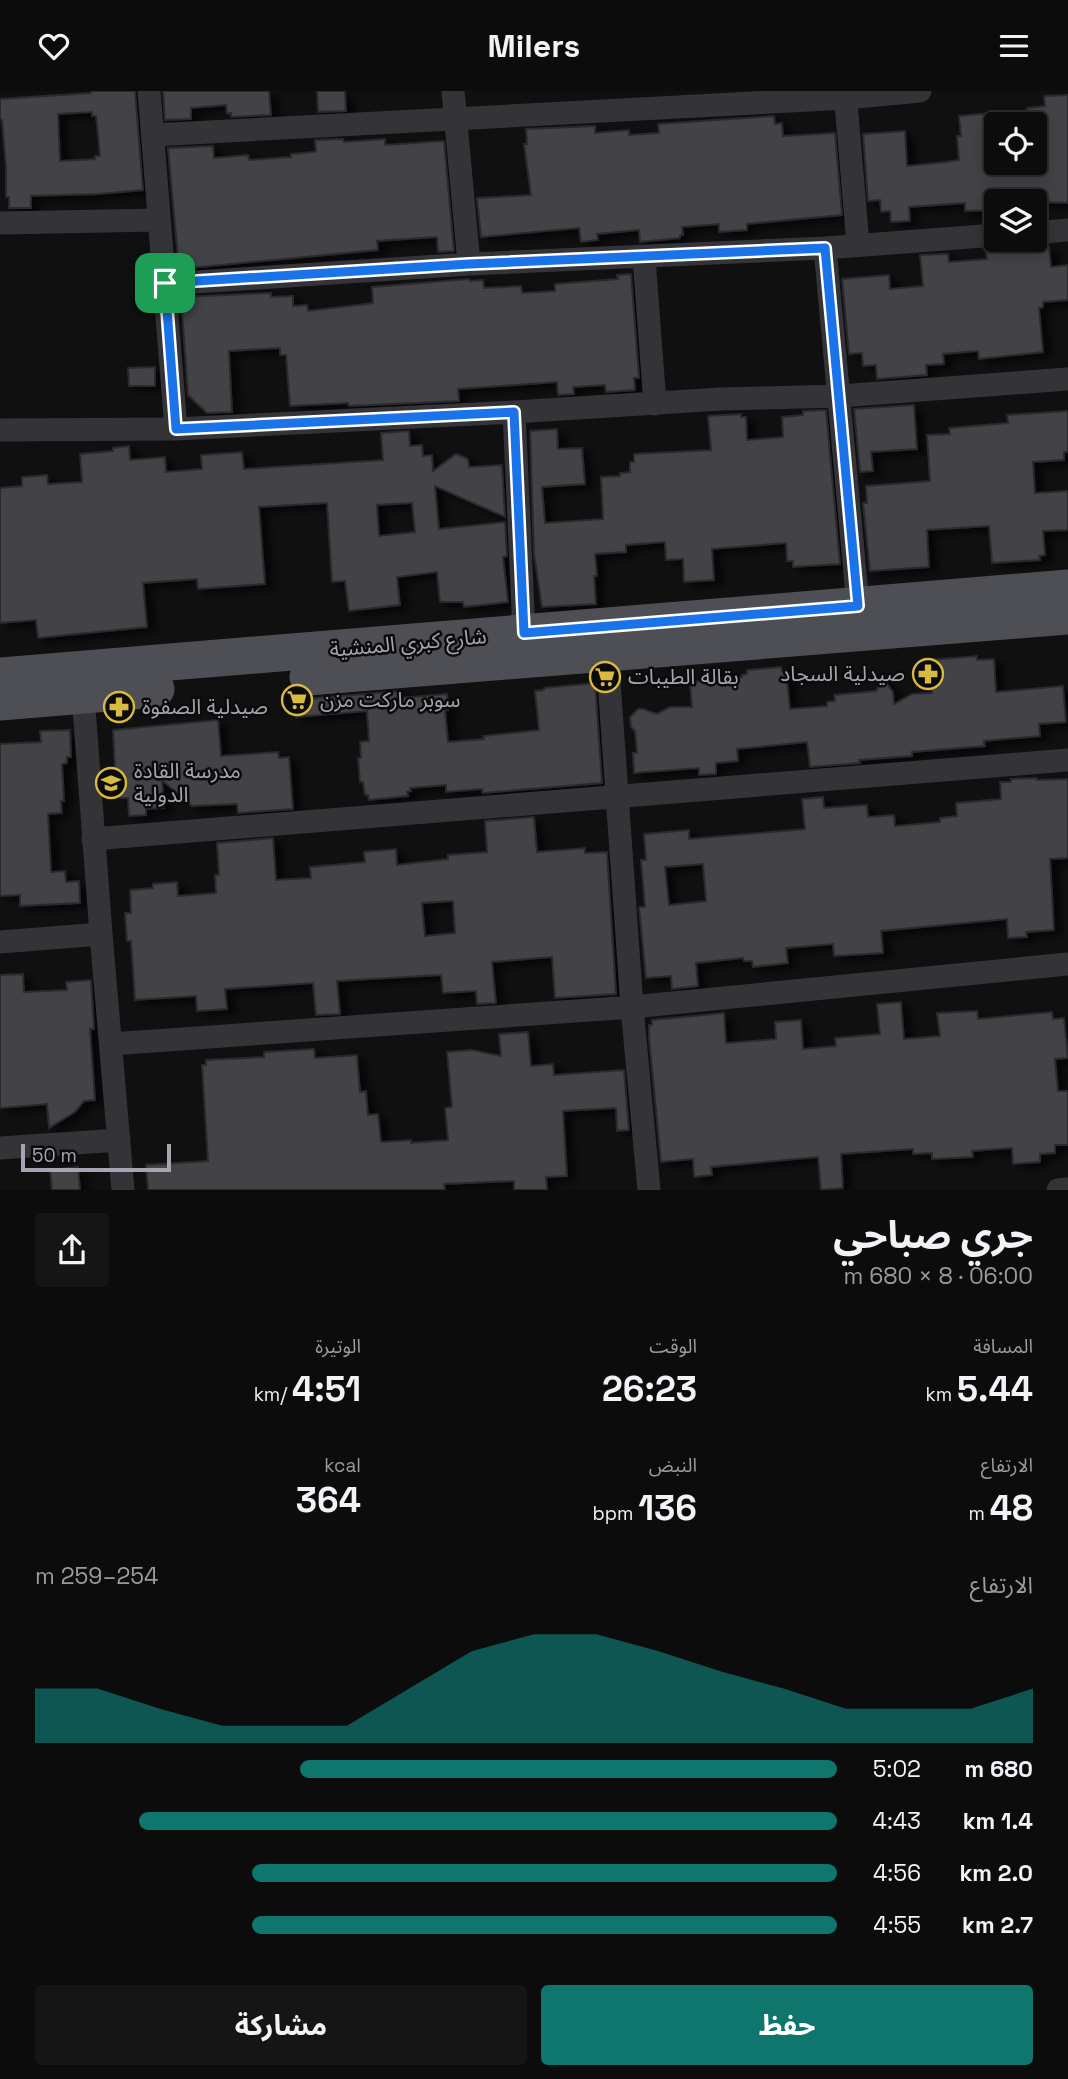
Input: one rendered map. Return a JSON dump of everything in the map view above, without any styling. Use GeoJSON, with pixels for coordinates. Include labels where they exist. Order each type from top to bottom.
{"type":"FeatureCollection","features":[{"type":"Feature","properties":{"kind":"main road","name":"شارع كبري المنشية"},"geometry":{"type":"LineString","coordinates":[[0,676],[1068,588]]}},
{"type":"Feature","properties":{"kind":"main road","name":"شارع كبري المنشية"},"geometry":{"type":"LineString","coordinates":[[0,702],[1068,616]]}},
{"type":"Feature","properties":{"kind":"street"},"geometry":{"type":"LineString","coordinates":[[149,91],[176,429]]}},
{"type":"Feature","properties":{"kind":"street"},"geometry":{"type":"LineString","coordinates":[[453,91],[469,264]]}},
{"type":"Feature","properties":{"kind":"street"},"geometry":{"type":"LineString","coordinates":[[153,135],[456,120],[920,91]]}},
{"type":"Feature","properties":{"kind":"street"},"geometry":{"type":"LineString","coordinates":[[846,94],[858,244]]}},
{"type":"Feature","properties":{"kind":"street"},"geometry":{"type":"LineString","coordinates":[[0,223],[159,220]]}},
{"type":"Feature","properties":{"kind":"street"},"geometry":{"type":"LineString","coordinates":[[1047,232],[1068,230]]}},
{"type":"Feature","properties":{"kind":"street"},"geometry":{"type":"LineString","coordinates":[[165,283],[469,264],[825,248],[984,236]]}},
{"type":"Feature","properties":{"kind":"street"},"geometry":{"type":"LineString","coordinates":[[825,248],[858,606]]}},
{"type":"Feature","properties":{"kind":"street"},"geometry":{"type":"LineString","coordinates":[[644,258],[655,404]]}},
{"type":"Feature","properties":{"kind":"street"},"geometry":{"type":"LineString","coordinates":[[0,430],[176,429],[720,399],[840,396],[1068,379]]}},
{"type":"Feature","properties":{"kind":"street"},"geometry":{"type":"LineString","coordinates":[[514,412],[524,633]]}},
{"type":"Feature","properties":{"kind":"street"},"geometry":{"type":"LineString","coordinates":[[607,653],[632,1007],[649,1190]]}},
{"type":"Feature","properties":{"kind":"street"},"geometry":{"type":"LineString","coordinates":[[83,695],[123,1190]]}},
{"type":"Feature","properties":{"kind":"street"},"geometry":{"type":"LineString","coordinates":[[93,839],[1068,760]]}},
{"type":"Feature","properties":{"kind":"street"},"geometry":{"type":"LineString","coordinates":[[0,942],[101,935]]}},
{"type":"Feature","properties":{"kind":"street"},"geometry":{"type":"LineString","coordinates":[[111,1044],[632,1007],[1068,964]]}},
{"type":"Feature","properties":{"kind":"street"},"geometry":{"type":"LineString","coordinates":[[0,1148],[119,1140]]}},
{"type":"Feature","properties":{"kind":"street"},"geometry":{"type":"LineString","coordinates":[[1058,1190],[1068,1189]]}},
{"type":"Feature","properties":{"kind":"building"},"geometry":{"type":"Polygon","coordinates":[[[135,91],[143,190],[31,196],[31,208],[9,208],[0,99],[135,91]],[[92,112],[58,114],[60,161],[95,159],[95,156],[100,156],[96,116],[92,116],[92,112]]]}},
{"type":"Feature","properties":{"kind":"building"},"geometry":{"type":"Polygon","coordinates":[[[163,91],[269,91],[271,115],[231,117],[231,113],[227,114],[226,105],[191,108],[191,119],[165,120],[163,91]]]}},
{"type":"Feature","properties":{"kind":"building"},"geometry":{"type":"Polygon","coordinates":[[[317,91],[345,91],[346,111],[318,112],[317,91]]]}},
{"type":"Feature","properties":{"kind":"building"},"geometry":{"type":"Polygon","coordinates":[[[1068,95],[1068,203],[1047,202],[1047,189],[984,189],[984,210],[965,211],[965,203],[909,207],[910,221],[891,222],[890,211],[881,212],[880,200],[868,201],[863,134],[905,131],[907,166],[959,160],[959,116],[984,114],[984,175],[1047,175],[1047,112],[1028,112],[1027,108],[1045,106],[1044,96],[1068,95]]]}},
{"type":"Feature","properties":{"kind":"building"},"geometry":{"type":"Polygon","coordinates":[[[774,116],[775,124],[782,123],[783,136],[835,133],[842,215],[747,224],[747,230],[719,232],[719,224],[682,227],[683,235],[680,235],[680,238],[640,242],[639,230],[597,234],[598,240],[581,242],[579,228],[481,237],[477,198],[531,195],[524,144],[527,144],[526,129],[595,126],[595,133],[629,130],[629,135],[659,133],[658,124],[774,116]]]}},
{"type":"Feature","properties":{"kind":"building"},"geometry":{"type":"Polygon","coordinates":[[[343,139],[344,142],[385,139],[385,145],[444,141],[454,251],[438,252],[437,237],[377,241],[378,250],[179,269],[168,148],[213,146],[214,158],[248,155],[249,160],[291,157],[291,154],[316,151],[315,140],[343,139]]]}},
{"type":"Feature","properties":{"kind":"building"},"geometry":{"type":"Polygon","coordinates":[[[1049,247],[1051,267],[1068,265],[1068,300],[1043,302],[1043,307],[1039,308],[1043,352],[979,359],[978,351],[943,354],[944,364],[926,365],[927,375],[877,379],[876,365],[863,366],[862,353],[849,354],[842,279],[889,275],[890,289],[923,286],[920,255],[948,254],[949,262],[987,259],[986,252],[1047,252],[1049,247]]]}},
{"type":"Feature","properties":{"kind":"building"},"geometry":{"type":"Polygon","coordinates":[[[631,274],[639,378],[634,378],[635,390],[606,392],[605,385],[573,387],[574,394],[558,395],[557,382],[458,389],[459,401],[290,406],[286,355],[280,355],[280,348],[229,351],[232,412],[207,413],[188,395],[181,297],[271,293],[271,297],[293,296],[293,306],[307,305],[308,311],[373,303],[372,287],[469,279],[483,280],[484,288],[521,286],[522,293],[555,291],[555,284],[618,279],[617,275],[631,274]]]}},
{"type":"Feature","properties":{"kind":"building"},"geometry":{"type":"Polygon","coordinates":[[[155,367],[155,386],[129,386],[128,368],[155,367]]]}},
{"type":"Feature","properties":{"kind":"building"},"geometry":{"type":"Polygon","coordinates":[[[914,405],[917,449],[871,452],[873,471],[860,472],[854,409],[914,405]]]}},
{"type":"Feature","properties":{"kind":"building"},"geometry":{"type":"Polygon","coordinates":[[[826,410],[840,564],[793,567],[793,561],[787,561],[786,543],[712,549],[714,580],[684,582],[683,559],[666,560],[665,542],[626,545],[626,552],[595,554],[596,604],[542,607],[534,554],[530,431],[557,429],[558,449],[582,448],[585,484],[542,487],[545,523],[603,519],[601,477],[620,476],[620,473],[630,472],[630,462],[634,462],[634,454],[711,450],[708,416],[741,414],[741,417],[746,417],[747,440],[783,437],[782,417],[803,415],[803,411],[826,410]]]}},
{"type":"Feature","properties":{"kind":"building"},"geometry":{"type":"Polygon","coordinates":[[[1068,411],[1068,452],[1064,452],[1064,460],[1033,462],[1035,493],[1068,491],[1068,530],[1043,531],[1045,555],[1039,556],[1040,560],[992,563],[989,526],[927,530],[929,567],[870,571],[863,503],[867,503],[866,486],[930,481],[927,435],[950,434],[949,428],[1008,423],[1007,415],[1068,411]]]}},
{"type":"Feature","properties":{"kind":"building"},"geometry":{"type":"Polygon","coordinates":[[[409,431],[410,446],[422,445],[423,456],[432,455],[433,471],[456,454],[468,459],[469,467],[502,465],[505,517],[435,486],[439,529],[505,522],[507,556],[503,557],[508,602],[464,607],[463,602],[440,602],[437,572],[397,577],[400,605],[349,611],[345,581],[332,582],[327,503],[259,507],[265,584],[198,589],[197,579],[143,583],[147,627],[38,638],[36,620],[0,623],[0,488],[22,486],[22,477],[47,475],[48,484],[82,482],[80,454],[113,451],[113,448],[129,446],[130,460],[165,457],[166,472],[202,469],[201,455],[242,452],[244,469],[383,460],[381,433],[409,431]],[[412,503],[377,505],[379,536],[415,532],[412,503]]]}},
{"type":"Feature","properties":{"kind":"building"},"geometry":{"type":"Polygon","coordinates":[[[977,656],[977,660],[994,659],[996,692],[1063,686],[1066,722],[1039,724],[1040,736],[984,741],[985,746],[912,752],[912,756],[859,760],[860,763],[810,767],[807,742],[737,749],[738,761],[716,763],[716,774],[699,775],[699,768],[634,773],[633,753],[637,753],[635,731],[631,727],[630,717],[638,709],[657,714],[670,707],[692,707],[690,682],[742,677],[747,674],[747,670],[781,667],[782,671],[786,671],[790,709],[827,706],[827,702],[835,701],[834,695],[876,691],[883,679],[893,692],[894,704],[912,694],[932,693],[929,660],[977,656]]]}},
{"type":"Feature","properties":{"kind":"building"},"geometry":{"type":"Polygon","coordinates":[[[595,683],[602,783],[483,793],[482,789],[446,792],[446,785],[410,788],[408,796],[369,800],[368,795],[365,795],[363,782],[360,782],[358,758],[361,758],[360,742],[369,741],[367,711],[296,717],[295,700],[399,691],[400,698],[447,694],[448,710],[445,710],[448,742],[484,739],[483,736],[539,730],[535,691],[595,683]]]}},
{"type":"Feature","properties":{"kind":"building"},"geometry":{"type":"Polygon","coordinates":[[[218,720],[221,756],[278,752],[279,758],[289,757],[293,809],[238,813],[237,804],[192,806],[162,780],[164,808],[146,809],[146,815],[129,816],[128,798],[120,798],[119,789],[116,789],[113,730],[218,720]]]}},
{"type":"Feature","properties":{"kind":"building"},"geometry":{"type":"Polygon","coordinates":[[[70,730],[71,757],[67,757],[67,763],[62,764],[62,813],[48,814],[51,872],[65,871],[66,882],[79,881],[80,903],[20,906],[20,895],[0,896],[0,744],[41,742],[40,731],[70,730]]]}},
{"type":"Feature","properties":{"kind":"building"},"geometry":{"type":"Polygon","coordinates":[[[1011,779],[1068,779],[1068,858],[1050,859],[1054,930],[1026,932],[1027,937],[1008,938],[1007,919],[881,931],[883,953],[834,956],[833,944],[786,948],[788,963],[753,967],[752,961],[744,961],[743,958],[696,963],[698,986],[672,989],[671,976],[646,978],[639,907],[645,907],[641,860],[646,860],[644,834],[689,830],[689,839],[805,829],[802,799],[823,797],[824,808],[867,805],[868,817],[894,815],[895,826],[940,822],[940,818],[957,816],[956,803],[1001,799],[1000,782],[1011,782],[1011,779]],[[703,864],[665,867],[669,905],[706,901],[703,864]]]}},
{"type":"Feature","properties":{"kind":"building"},"geometry":{"type":"Polygon","coordinates":[[[534,817],[537,852],[585,848],[585,853],[607,852],[616,994],[555,998],[552,957],[492,962],[496,1003],[477,1004],[476,991],[443,993],[441,975],[337,981],[340,1014],[316,1015],[313,983],[225,989],[227,1009],[197,1011],[196,996],[135,1000],[131,941],[127,941],[125,913],[131,913],[130,890],[177,882],[178,896],[216,893],[215,875],[219,875],[217,843],[273,838],[276,880],[311,878],[310,867],[365,862],[364,852],[396,849],[397,865],[448,859],[448,855],[487,852],[485,821],[534,817]],[[453,901],[422,903],[425,936],[455,933],[453,901]]]}},
{"type":"Feature","properties":{"kind":"building"},"geometry":{"type":"Polygon","coordinates":[[[23,974],[24,992],[67,990],[66,982],[91,980],[94,1029],[90,1029],[95,1100],[84,1101],[75,1112],[49,1128],[47,1104],[0,1108],[0,975],[23,974]]]}},
{"type":"Feature","properties":{"kind":"building"},"geometry":{"type":"Polygon","coordinates":[[[901,1002],[904,1039],[940,1036],[937,1013],[977,1011],[978,1019],[1052,1012],[1053,1019],[1064,1018],[1068,1058],[1055,1059],[1058,1091],[1068,1091],[1068,1145],[1055,1145],[1055,1153],[1040,1154],[1040,1162],[1013,1164],[1012,1148],[972,1151],[973,1157],[932,1159],[932,1153],[913,1154],[913,1149],[841,1154],[843,1188],[821,1190],[818,1157],[711,1167],[712,1175],[694,1177],[693,1159],[661,1162],[649,1038],[649,1025],[652,1025],[652,1020],[724,1013],[726,1043],[776,1039],[775,1022],[801,1020],[803,1049],[836,1046],[835,1038],[880,1034],[877,1004],[901,1002]]]}},
{"type":"Feature","properties":{"kind":"building"},"geometry":{"type":"Polygon","coordinates":[[[528,1032],[531,1066],[553,1064],[554,1075],[624,1070],[629,1130],[617,1131],[616,1108],[563,1111],[567,1176],[546,1177],[547,1190],[514,1190],[514,1181],[444,1184],[445,1190],[148,1190],[146,1165],[208,1161],[202,1065],[206,1065],[206,1060],[264,1057],[264,1052],[314,1049],[315,1058],[357,1055],[360,1092],[366,1091],[368,1115],[378,1114],[381,1142],[448,1140],[445,1108],[452,1107],[447,1052],[472,1050],[501,1056],[499,1034],[528,1032]]]}},
{"type":"Feature","properties":{"kind":"building"},"geometry":{"type":"Polygon","coordinates":[[[78,1167],[80,1190],[52,1190],[50,1170],[78,1167]]]}},
{"type":"Feature","properties":{"kind":"place","name":"صيدلية السجاد"},"geometry":{"type":"Point","coordinates":[928,674]}},
{"type":"Feature","properties":{"kind":"place","name":"بقالة الطيبات"},"geometry":{"type":"Point","coordinates":[605,677]}},
{"type":"Feature","properties":{"kind":"place","name":"سوبر ماركت مزن"},"geometry":{"type":"Point","coordinates":[297,700]}},
{"type":"Feature","properties":{"kind":"place","name":"صيدلية الصفوة"},"geometry":{"type":"Point","coordinates":[119,707]}},
{"type":"Feature","properties":{"kind":"place","name":"مدرسة القادة الدولية"},"geometry":{"type":"Point","coordinates":[111,783]}},
{"type":"Feature","properties":{"kind":"route"},"geometry":{"type":"LineString","coordinates":[[825,248],[858,606],[524,633],[514,412],[176,429],[165,283],[469,264],[825,248]]}}]}
